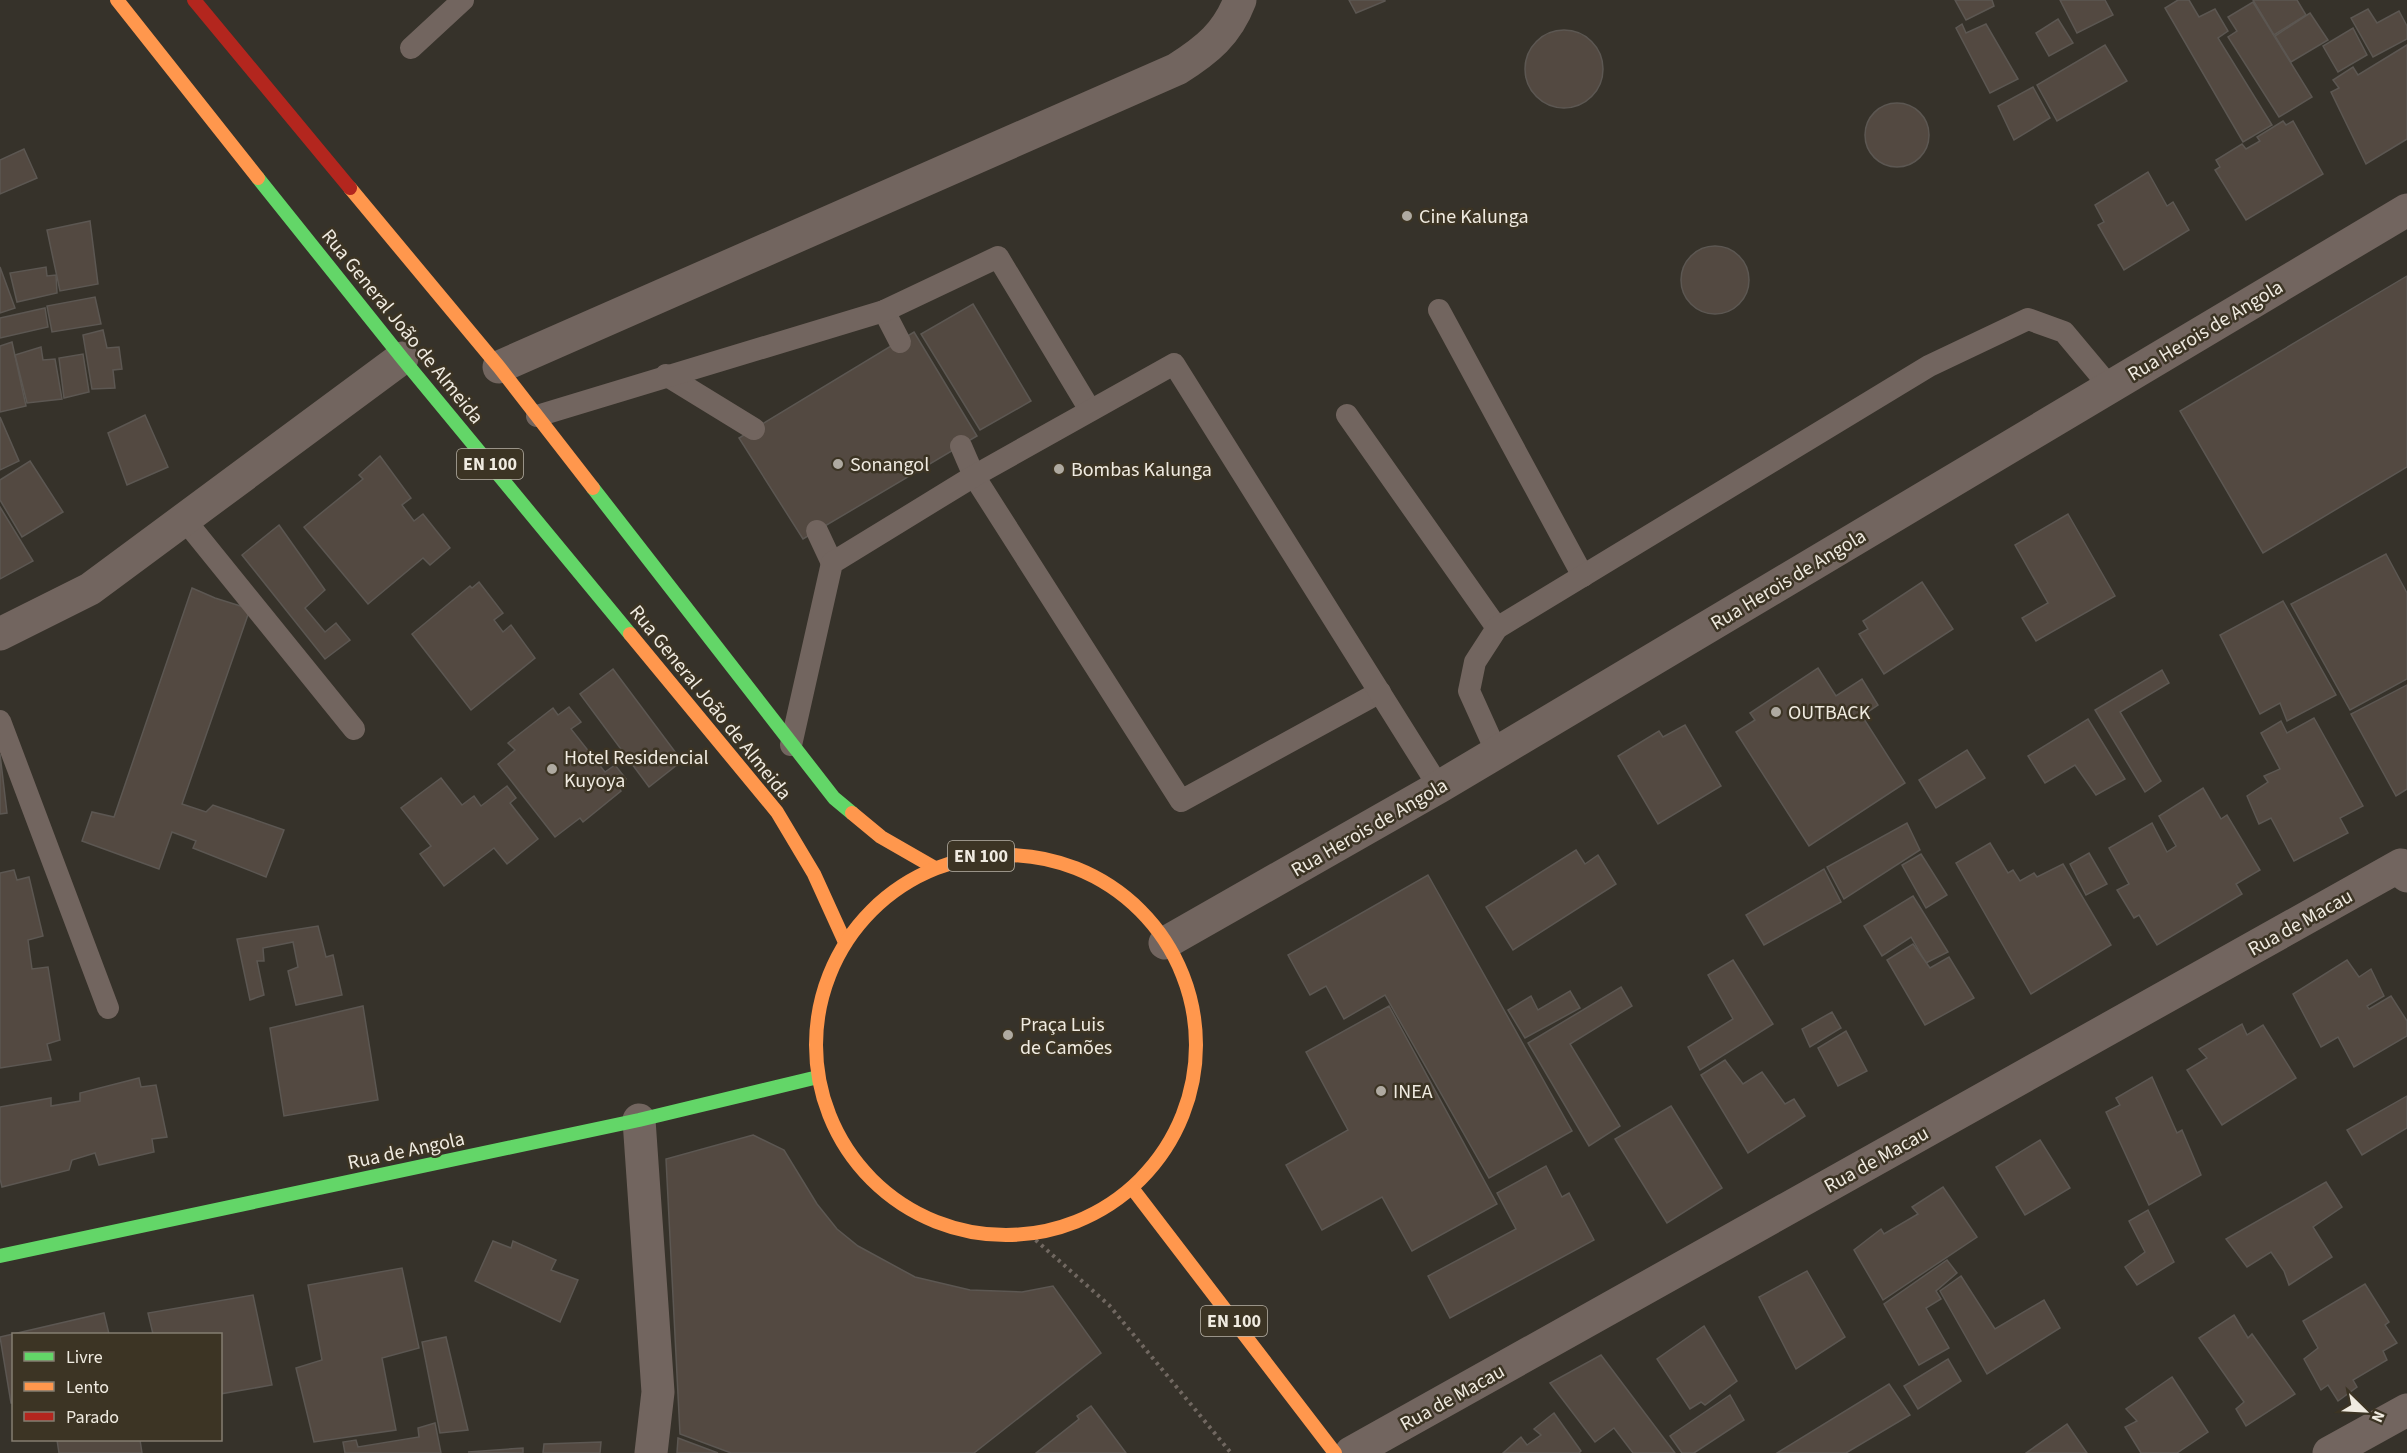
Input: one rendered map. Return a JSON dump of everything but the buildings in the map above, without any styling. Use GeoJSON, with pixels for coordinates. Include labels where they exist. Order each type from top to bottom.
{"type":"FeatureCollection","features":[{"type":"Feature","properties":{"kind":"main road","name":"Rua General João de Almeida"},"geometry":{"type":"LineString","coordinates":[[117,0],[402,358],[777,812],[793,834],[825,896],[844,940]]}},
{"type":"Feature","properties":{"kind":"main road","name":"Rua General João de Almeida"},"geometry":{"type":"LineString","coordinates":[[194,0],[499,367],[834,798],[859,820],[899,849],[935,868]]}},
{"type":"Feature","properties":{"kind":"main road","name":"EN 100"},"geometry":{"type":"LineString","coordinates":[[982,856],[1030,856],[1077,868],[1119,891],[1154,925],[1179,966],[1193,1012],[1196,1060],[1186,1108],[1164,1151],[1132,1188],[1085,1219],[1030,1235],[974,1234],[920,1216],[874,1184],[840,1139],[826,1109],[818,1077],[816,1043],[819,1010],[831,970],[844,940],[888,896],[935,868],[982,856]]}},
{"type":"Feature","properties":{"kind":"main road","name":"Rua de Angola"},"geometry":{"type":"LineString","coordinates":[[0,1256],[639,1120],[818,1077]]}},
{"type":"Feature","properties":{"kind":"main road","name":"EN 100"},"geometry":{"type":"LineString","coordinates":[[1132,1188],[1335,1453]]}},
{"type":"Feature","properties":{"kind":"street"},"geometry":{"type":"LineString","coordinates":[[499,367],[1177,69],[1205,51],[1232,21],[1240,0]]}},
{"type":"Feature","properties":{"kind":"street","name":"Rua Herois de Angola"},"geometry":{"type":"LineString","coordinates":[[1165,943],[1497,753],[2407,210]]}},
{"type":"Feature","properties":{"kind":"street"},"geometry":{"type":"LineString","coordinates":[[0,634],[90,589],[402,358]]}},
{"type":"Feature","properties":{"kind":"street","name":"Rua de Macau"},"geometry":{"type":"LineString","coordinates":[[1351,1453],[2404,871]]}},
{"type":"Feature","properties":{"kind":"street"},"geometry":{"type":"LineString","coordinates":[[639,1120],[658,1392],[651,1453]]}},
{"type":"Feature","properties":{"kind":"street"},"geometry":{"type":"LineString","coordinates":[[2330,1453],[2407,1410]]}},
{"type":"Feature","properties":{"kind":"lane"},"geometry":{"type":"LineString","coordinates":[[411,48],[463,0]]}},
{"type":"Feature","properties":{"kind":"lane"},"geometry":{"type":"LineString","coordinates":[[537,416],[666,375],[884,311],[998,257],[1090,410]]}},
{"type":"Feature","properties":{"kind":"lane"},"geometry":{"type":"LineString","coordinates":[[1439,310],[1583,576]]}},
{"type":"Feature","properties":{"kind":"lane"},"geometry":{"type":"LineString","coordinates":[[884,311],[900,342]]}},
{"type":"Feature","properties":{"kind":"lane"},"geometry":{"type":"LineString","coordinates":[[1497,753],[1469,691],[1475,662],[1497,628],[1929,366],[2028,319],[2064,332],[2110,387]]}},
{"type":"Feature","properties":{"kind":"lane"},"geometry":{"type":"LineString","coordinates":[[832,563],[974,476],[1174,364],[1439,787]]}},
{"type":"Feature","properties":{"kind":"lane"},"geometry":{"type":"LineString","coordinates":[[666,375],[754,429]]}},
{"type":"Feature","properties":{"kind":"lane"},"geometry":{"type":"LineString","coordinates":[[1347,415],[1497,628]]}},
{"type":"Feature","properties":{"kind":"lane"},"geometry":{"type":"LineString","coordinates":[[961,446],[974,476],[1181,801],[1380,692]]}},
{"type":"Feature","properties":{"kind":"lane"},"geometry":{"type":"LineString","coordinates":[[184,519],[354,729]]}},
{"type":"Feature","properties":{"kind":"lane"},"geometry":{"type":"LineString","coordinates":[[791,745],[832,563],[817,531]]}},
{"type":"Feature","properties":{"kind":"lane"},"geometry":{"type":"LineString","coordinates":[[0,721],[108,1008]]}},
{"type":"Feature","properties":{"kind":"path"},"geometry":{"type":"LineString","coordinates":[[1030,1235],[1109,1305],[1231,1453]]}},
{"type":"Feature","properties":{"kind":"traffic: fast"},"geometry":{"type":"LineString","coordinates":[[258,178],[402,358],[630,634]]}},
{"type":"Feature","properties":{"kind":"traffic: fast"},"geometry":{"type":"LineString","coordinates":[[593,488],[834,798],[852,813]]}},
{"type":"Feature","properties":{"kind":"traffic: fast"},"geometry":{"type":"LineString","coordinates":[[0,1256],[639,1120],[818,1077]]}},
{"type":"Feature","properties":{"kind":"traffic: slow"},"geometry":{"type":"LineString","coordinates":[[117,0],[258,178]]}},
{"type":"Feature","properties":{"kind":"traffic: slow"},"geometry":{"type":"LineString","coordinates":[[350,188],[499,367],[593,488]]}},
{"type":"Feature","properties":{"kind":"traffic: slow"},"geometry":{"type":"LineString","coordinates":[[630,634],[777,812],[814,874],[844,940]]}},
{"type":"Feature","properties":{"kind":"traffic: slow"},"geometry":{"type":"LineString","coordinates":[[852,813],[881,837],[935,868]]}},
{"type":"Feature","properties":{"kind":"traffic: slow"},"geometry":{"type":"LineString","coordinates":[[1006,855],[1043,859],[1079,870],[1111,887],[1140,911],[1164,940],[1181,972],[1192,1008],[1196,1045],[1192,1082],[1181,1118],[1164,1150],[1140,1179],[1111,1203],[1079,1220],[1043,1231],[1006,1235],[969,1231],[933,1220],[901,1203],[872,1179],[848,1150],[831,1118],[820,1082],[816,1045],[820,1008],[831,972],[848,940],[872,911],[901,887],[933,870],[969,859],[1006,855]]}},
{"type":"Feature","properties":{"kind":"traffic: slow"},"geometry":{"type":"LineString","coordinates":[[1132,1188],[1335,1453]]}},
{"type":"Feature","properties":{"kind":"traffic: jam"},"geometry":{"type":"LineString","coordinates":[[194,0],[350,188]]}},
{"type":"Feature","properties":{"kind":"place","name":"Cine Kalunga"},"geometry":{"type":"Point","coordinates":[1407,216]}},
{"type":"Feature","properties":{"kind":"place","name":"Sonangol"},"geometry":{"type":"Point","coordinates":[838,464]}},
{"type":"Feature","properties":{"kind":"place","name":"Bombas Kalunga"},"geometry":{"type":"Point","coordinates":[1059,469]}},
{"type":"Feature","properties":{"kind":"place","name":"OUTBACK"},"geometry":{"type":"Point","coordinates":[1776,712]}},
{"type":"Feature","properties":{"kind":"place","name":"Hotel Residencial Kuyoya"},"geometry":{"type":"Point","coordinates":[552,769]}},
{"type":"Feature","properties":{"kind":"place","name":"Praça Luis de Camões"},"geometry":{"type":"Point","coordinates":[1008,1035]}},
{"type":"Feature","properties":{"kind":"place","name":"INEA"},"geometry":{"type":"Point","coordinates":[1381,1091]}}]}
